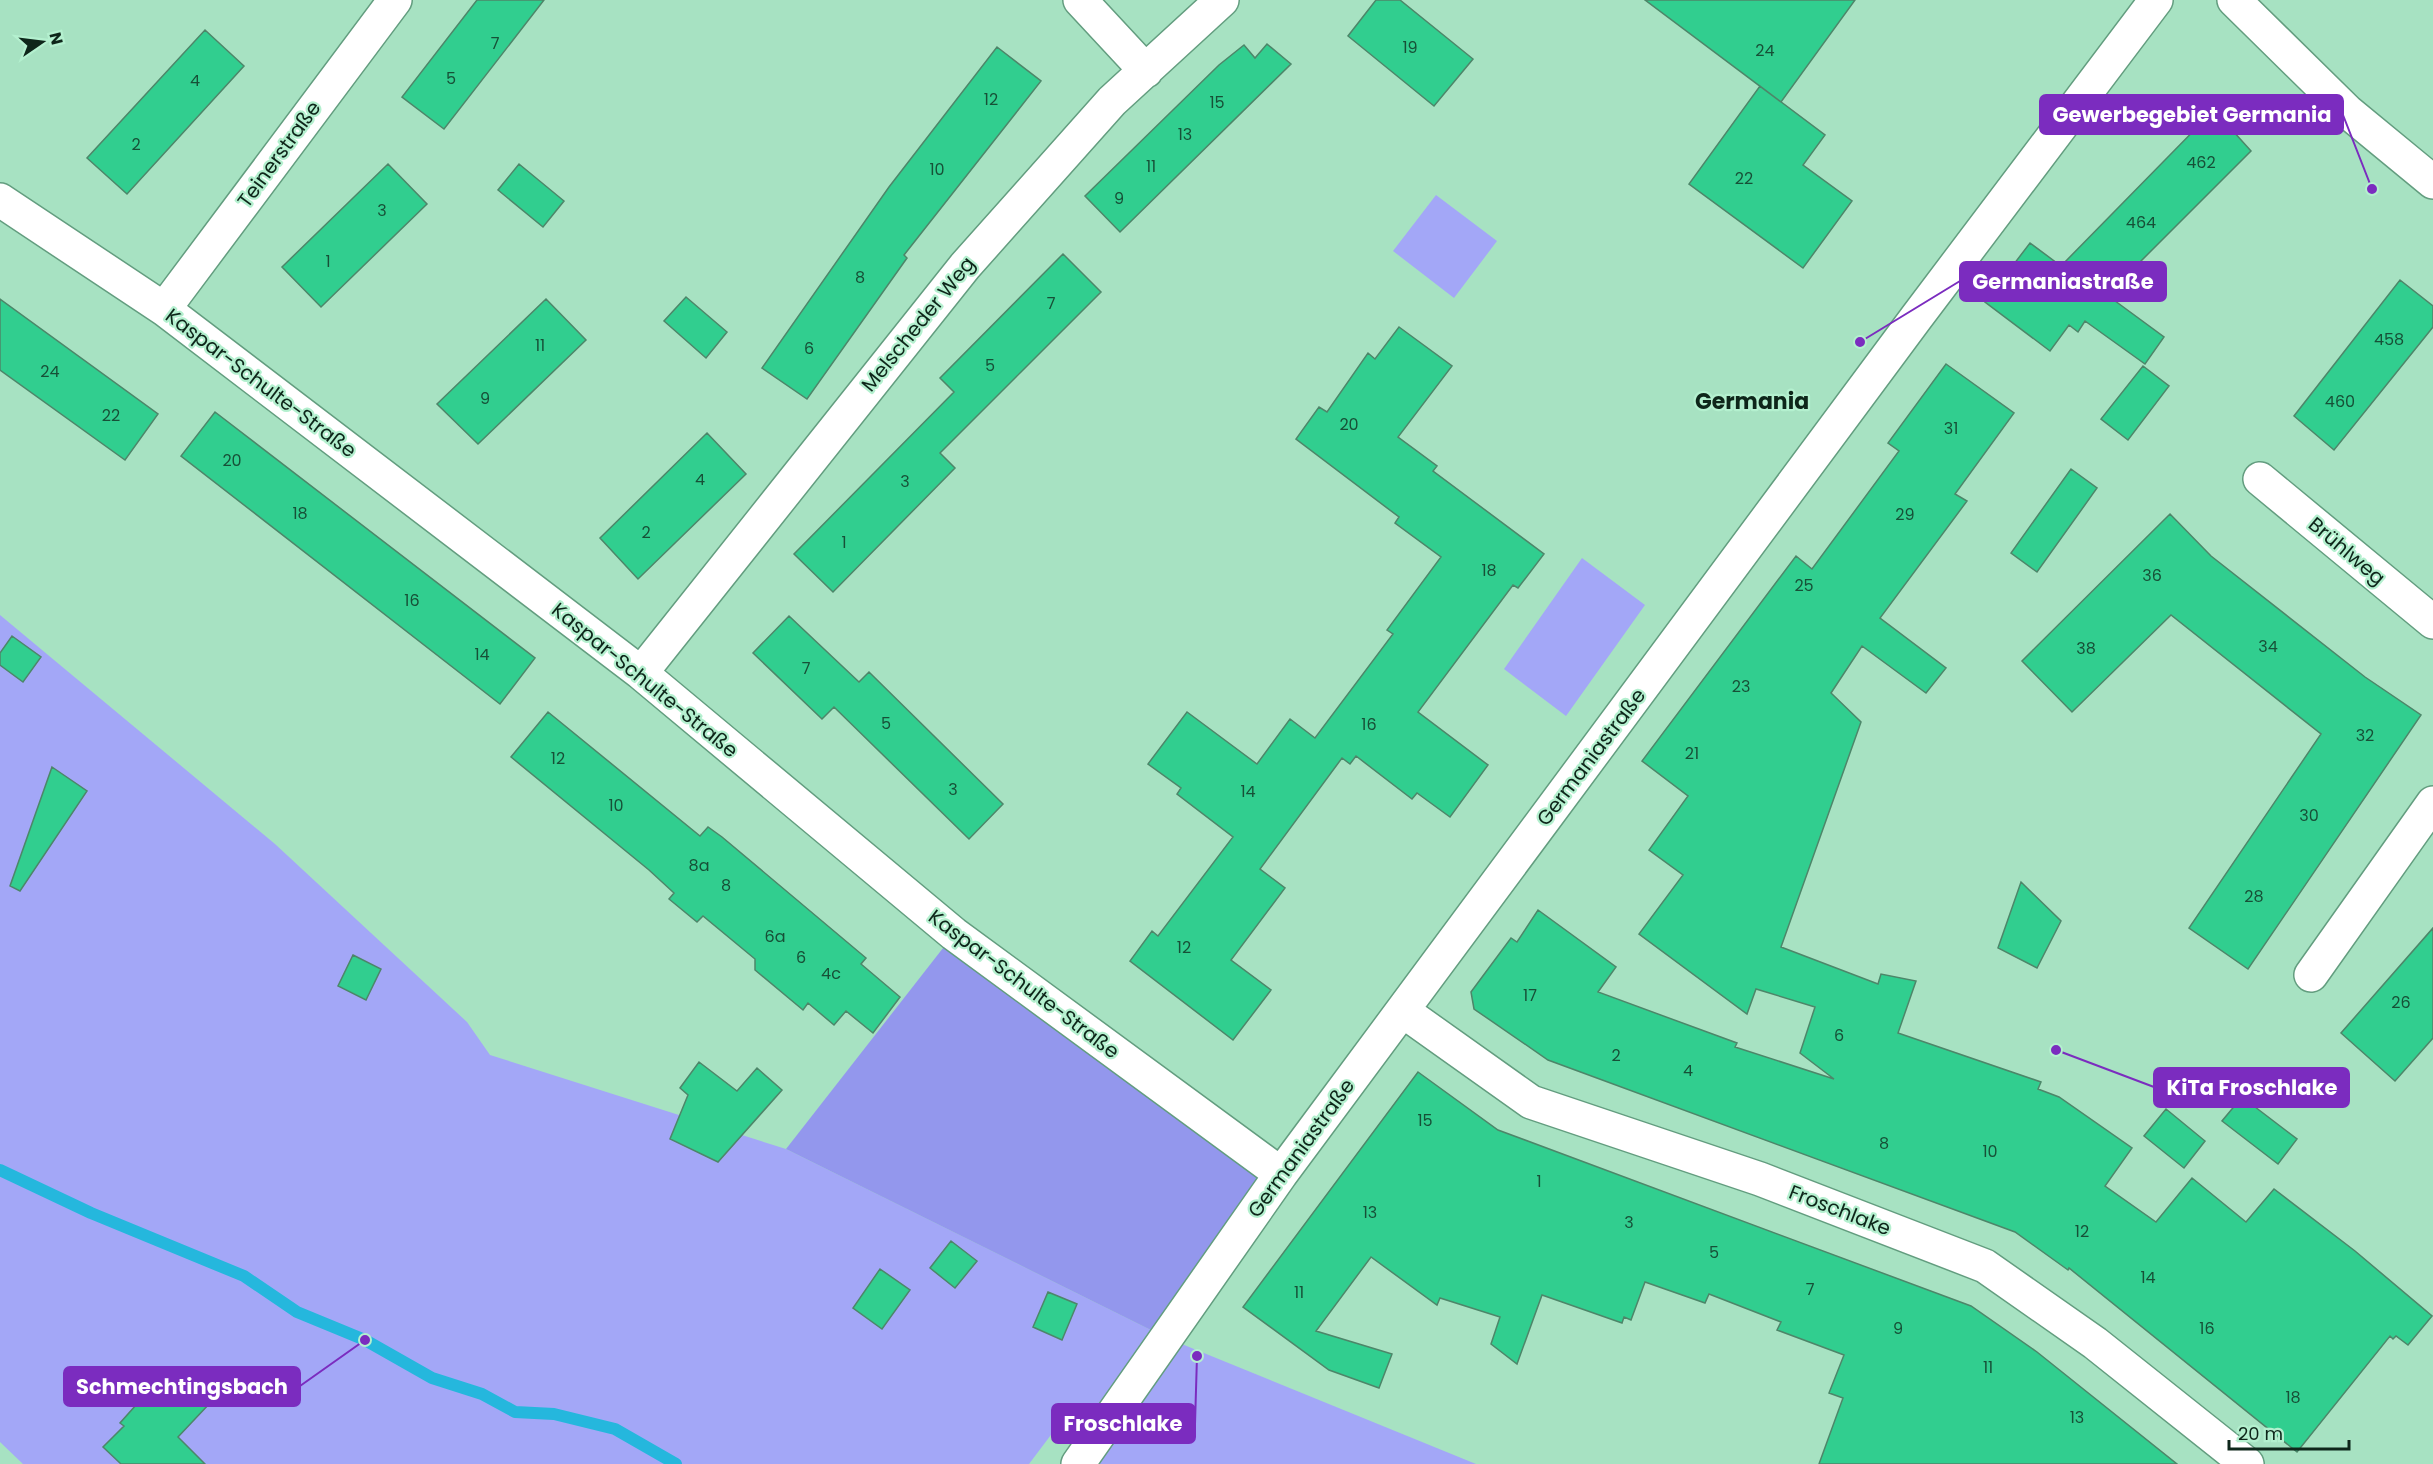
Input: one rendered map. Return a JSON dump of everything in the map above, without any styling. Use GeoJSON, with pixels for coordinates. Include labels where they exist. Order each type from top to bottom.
{"type":"FeatureCollection","features":[{"type":"Feature","properties":{"kind":"street","name":"Teinerstraße"},"geometry":{"type":"LineString","coordinates":[[164,309],[395,0]]}},
{"type":"Feature","properties":{"kind":"street"},"geometry":{"type":"LineString","coordinates":[[1080,0],[1146,71]]}},
{"type":"Feature","properties":{"kind":"street","name":"Melscheder Weg"},"geometry":{"type":"LineString","coordinates":[[641,673],[964,266],[1112,101],[1222,0]]}},
{"type":"Feature","properties":{"kind":"street","name":"Germaniastraße"},"geometry":{"type":"LineString","coordinates":[[1078,1464],[1281,1174],[1916,318],[2156,0]]}},
{"type":"Feature","properties":{"kind":"street"},"geometry":{"type":"LineString","coordinates":[[2235,0],[2348,112],[2433,182]]}},
{"type":"Feature","properties":{"kind":"street","name":"Kaspar-Schulte-Straße"},"geometry":{"type":"LineString","coordinates":[[0,200],[164,309],[641,673],[954,934],[1281,1174]]}},
{"type":"Feature","properties":{"kind":"street","name":"Brühlweg"},"geometry":{"type":"LineString","coordinates":[[2260,480],[2433,622]]}},
{"type":"Feature","properties":{"kind":"street"},"geometry":{"type":"LineString","coordinates":[[2311,975],[2433,803]]}},
{"type":"Feature","properties":{"kind":"street","name":"Froschlake"},"geometry":{"type":"LineString","coordinates":[[1403,1011],[1531,1102],[1760,1179],[1985,1266],[2095,1343],[2247,1464]]}},
{"type":"Feature","properties":{"kind":"shaded area"},"geometry":{"type":"Polygon","coordinates":[[[1436,195],[1497,241],[1454,298],[1393,251],[1436,195]]]}},
{"type":"Feature","properties":{"kind":"shaded area"},"geometry":{"type":"Polygon","coordinates":[[[1582,558],[1645,605],[1566,716],[1504,669],[1582,558]]]}},
{"type":"Feature","properties":{"kind":"shaded area"},"geometry":{"type":"Polygon","coordinates":[[[0,615],[275,844],[467,1022],[490,1055],[786,1149],[1167,1338],[1476,1464],[1078,1464],[1110,1415],[1072,1407],[1029,1464],[23,1464],[0,1442],[0,615]]]}},
{"type":"Feature","properties":{"kind":"shaded area"},"geometry":{"type":"Polygon","coordinates":[[[954,934],[1281,1174],[1167,1338],[786,1149],[954,934]]]}},
{"type":"Feature","properties":{"kind":"building"},"geometry":{"type":"Polygon","coordinates":[[[477,0],[544,0],[444,129],[402,97],[477,0]]]}},
{"type":"Feature","properties":{"kind":"building"},"geometry":{"type":"Polygon","coordinates":[[[1376,0],[1400,0],[1473,59],[1434,106],[1348,36],[1376,0]]]}},
{"type":"Feature","properties":{"kind":"building"},"geometry":{"type":"Polygon","coordinates":[[[1645,0],[1855,0],[1781,102],[1645,0]]]}},
{"type":"Feature","properties":{"kind":"building"},"geometry":{"type":"Polygon","coordinates":[[[205,30],[244,66],[127,194],[87,158],[205,30]]]}},
{"type":"Feature","properties":{"kind":"building"},"geometry":{"type":"Polygon","coordinates":[[[1267,44],[1291,64],[1120,232],[1085,196],[1219,65],[1244,45],[1255,58],[1267,44]]]}},
{"type":"Feature","properties":{"kind":"building"},"geometry":{"type":"Polygon","coordinates":[[[997,47],[1041,81],[904,255],[907,258],[807,399],[762,368],[889,187],[997,47]]]}},
{"type":"Feature","properties":{"kind":"building"},"geometry":{"type":"Polygon","coordinates":[[[1760,86],[1825,135],[1803,165],[1852,201],[1803,268],[1689,184],[1760,86]]]}},
{"type":"Feature","properties":{"kind":"building"},"geometry":{"type":"Polygon","coordinates":[[[2214,110],[2251,151],[2107,295],[2164,337],[2145,364],[2085,321],[2078,332],[2069,325],[2050,351],[1985,302],[2030,243],[2061,266],[2214,110]]]}},
{"type":"Feature","properties":{"kind":"building"},"geometry":{"type":"Polygon","coordinates":[[[388,164],[427,204],[321,307],[282,267],[388,164]]]}},
{"type":"Feature","properties":{"kind":"building"},"geometry":{"type":"Polygon","coordinates":[[[519,164],[564,201],[543,227],[498,190],[519,164]]]}},
{"type":"Feature","properties":{"kind":"building"},"geometry":{"type":"Polygon","coordinates":[[[1063,254],[1101,292],[940,453],[955,468],[833,592],[794,554],[954,392],[940,378],[1063,254]]]}},
{"type":"Feature","properties":{"kind":"building"},"geometry":{"type":"Polygon","coordinates":[[[2400,280],[2433,306],[2433,327],[2334,450],[2294,416],[2400,280]]]}},
{"type":"Feature","properties":{"kind":"building"},"geometry":{"type":"Polygon","coordinates":[[[686,297],[727,332],[706,358],[664,321],[686,297]]]}},
{"type":"Feature","properties":{"kind":"building"},"geometry":{"type":"Polygon","coordinates":[[[0,299],[158,414],[125,460],[0,370],[0,299]]]}},
{"type":"Feature","properties":{"kind":"building"},"geometry":{"type":"Polygon","coordinates":[[[546,299],[586,340],[478,444],[437,404],[546,299]]]}},
{"type":"Feature","properties":{"kind":"building"},"geometry":{"type":"Polygon","coordinates":[[[1399,327],[1452,366],[1398,437],[1437,466],[1433,471],[1544,554],[1518,588],[1513,585],[1418,712],[1488,765],[1450,817],[1417,793],[1412,799],[1356,756],[1350,764],[1342,758],[1260,869],[1285,888],[1231,960],[1271,990],[1233,1040],[1130,961],[1152,931],[1158,936],[1233,837],[1177,794],[1181,788],[1148,764],[1187,712],[1257,764],[1290,719],[1315,738],[1393,634],[1387,630],[1441,557],[1395,523],[1399,517],[1296,439],[1319,407],[1327,412],[1368,353],[1375,359],[1399,327]]]}},
{"type":"Feature","properties":{"kind":"building"},"geometry":{"type":"Polygon","coordinates":[[[1946,364],[2014,413],[1955,494],[1967,501],[1880,618],[1946,668],[1926,693],[1862,646],[1831,693],[1861,722],[1781,947],[1878,984],[1881,974],[1916,981],[1898,1033],[2041,1082],[2038,1089],[2059,1097],[2132,1148],[2105,1186],[2156,1222],[2192,1178],[2246,1222],[2274,1189],[2355,1251],[2432,1316],[2408,1345],[2396,1336],[2393,1339],[2390,1336],[2297,1452],[2069,1268],[2068,1270],[2015,1232],[1548,1060],[1474,1009],[1471,992],[1511,938],[1517,942],[1538,910],[1616,967],[1598,992],[1737,1043],[1735,1047],[1834,1079],[1800,1053],[1815,1007],[1756,989],[1747,1014],[1639,934],[1683,875],[1649,850],[1688,796],[1642,761],[1796,556],[1812,569],[1899,451],[1888,443],[1946,364]]]}},
{"type":"Feature","properties":{"kind":"building"},"geometry":{"type":"Polygon","coordinates":[[[2143,366],[2169,386],[2128,440],[2101,419],[2143,366]]]}},
{"type":"Feature","properties":{"kind":"building"},"geometry":{"type":"Polygon","coordinates":[[[215,412],[535,658],[500,704],[181,456],[215,412]]]}},
{"type":"Feature","properties":{"kind":"building"},"geometry":{"type":"Polygon","coordinates":[[[707,433],[746,474],[638,579],[600,538],[707,433]]]}},
{"type":"Feature","properties":{"kind":"building"},"geometry":{"type":"Polygon","coordinates":[[[2071,469],[2097,488],[2037,572],[2011,553],[2071,469]]]}},
{"type":"Feature","properties":{"kind":"building"},"geometry":{"type":"Polygon","coordinates":[[[2170,514],[2211,556],[2365,677],[2421,715],[2248,969],[2189,928],[2321,734],[2171,615],[2072,712],[2022,661],[2170,514]]]}},
{"type":"Feature","properties":{"kind":"building"},"geometry":{"type":"Polygon","coordinates":[[[789,616],[859,682],[869,672],[1003,804],[969,839],[834,707],[822,719],[753,653],[789,616]]]}},
{"type":"Feature","properties":{"kind":"building"},"geometry":{"type":"Polygon","coordinates":[[[12,636],[41,657],[23,682],[0,665],[0,653],[12,636]]]}},
{"type":"Feature","properties":{"kind":"building"},"geometry":{"type":"Polygon","coordinates":[[[548,712],[700,836],[708,827],[722,837],[866,958],[861,964],[900,997],[873,1033],[846,1011],[834,1025],[808,1003],[803,1010],[755,970],[755,959],[703,916],[697,922],[669,899],[674,893],[649,870],[511,757],[548,712]]]}},
{"type":"Feature","properties":{"kind":"building"},"geometry":{"type":"Polygon","coordinates":[[[52,767],[87,791],[20,891],[10,886],[52,767]]]}},
{"type":"Feature","properties":{"kind":"building"},"geometry":{"type":"Polygon","coordinates":[[[2021,882],[2061,921],[2037,968],[1998,948],[2021,882]]]}},
{"type":"Feature","properties":{"kind":"building"},"geometry":{"type":"Polygon","coordinates":[[[2433,928],[2433,1038],[2395,1081],[2341,1033],[2433,928]]]}},
{"type":"Feature","properties":{"kind":"building"},"geometry":{"type":"Polygon","coordinates":[[[353,955],[381,969],[366,1000],[338,986],[353,955]]]}},
{"type":"Feature","properties":{"kind":"building"},"geometry":{"type":"Polygon","coordinates":[[[699,1062],[737,1091],[757,1068],[782,1090],[718,1162],[670,1139],[688,1095],[680,1088],[699,1062]]]}},
{"type":"Feature","properties":{"kind":"building"},"geometry":{"type":"Polygon","coordinates":[[[1418,1072],[1498,1130],[1971,1306],[2037,1352],[2177,1464],[1819,1464],[1843,1398],[1829,1393],[1844,1355],[1777,1330],[1781,1322],[1709,1294],[1705,1303],[1645,1282],[1631,1320],[1624,1317],[1622,1323],[1542,1295],[1517,1364],[1491,1344],[1500,1317],[1440,1298],[1437,1305],[1371,1257],[1316,1331],[1392,1354],[1379,1388],[1329,1370],[1243,1307],[1418,1072]]]}},
{"type":"Feature","properties":{"kind":"building"},"geometry":{"type":"Polygon","coordinates":[[[2242,1097],[2297,1139],[2278,1164],[2222,1121],[2242,1097]]]}},
{"type":"Feature","properties":{"kind":"building"},"geometry":{"type":"Polygon","coordinates":[[[2166,1109],[2205,1141],[2184,1168],[2144,1136],[2166,1109]]]}},
{"type":"Feature","properties":{"kind":"building"},"geometry":{"type":"Polygon","coordinates":[[[951,1241],[977,1261],[955,1288],[930,1268],[951,1241]]]}},
{"type":"Feature","properties":{"kind":"building"},"geometry":{"type":"Polygon","coordinates":[[[880,1269],[910,1290],[882,1329],[853,1308],[880,1269]]]}},
{"type":"Feature","properties":{"kind":"building"},"geometry":{"type":"Polygon","coordinates":[[[1048,1292],[1077,1304],[1062,1340],[1033,1327],[1048,1292]]]}},
{"type":"Feature","properties":{"kind":"building"},"geometry":{"type":"Polygon","coordinates":[[[170,1367],[210,1403],[178,1437],[205,1464],[121,1464],[103,1447],[124,1426],[120,1423],[170,1367]]]}},
{"type":"Feature","properties":{"kind":"waterway"},"geometry":{"type":"LineString","coordinates":[[0,1170],[91,1213],[244,1276],[297,1312],[365,1340],[432,1378],[482,1394],[515,1412],[554,1414],[615,1429],[676,1464]]}},
{"type":"Feature","properties":{"kind":"place","name":"Gewerbegebiet Germania"},"geometry":{"type":"Point","coordinates":[2372,189]}},
{"type":"Feature","properties":{"kind":"place","name":"Germaniastraße"},"geometry":{"type":"Point","coordinates":[1860,342]}},
{"type":"Feature","properties":{"kind":"place","name":"KiTa Froschlake"},"geometry":{"type":"Point","coordinates":[2056,1050]}},
{"type":"Feature","properties":{"kind":"place","name":"Schmechtingsbach"},"geometry":{"type":"Point","coordinates":[365,1340]}},
{"type":"Feature","properties":{"kind":"place","name":"Froschlake"},"geometry":{"type":"Point","coordinates":[1197,1356]}},
{"type":"Feature","properties":{"kind":"district","name":"Germania"},"geometry":{"type":"Point","coordinates":[1752,401]}}]}
